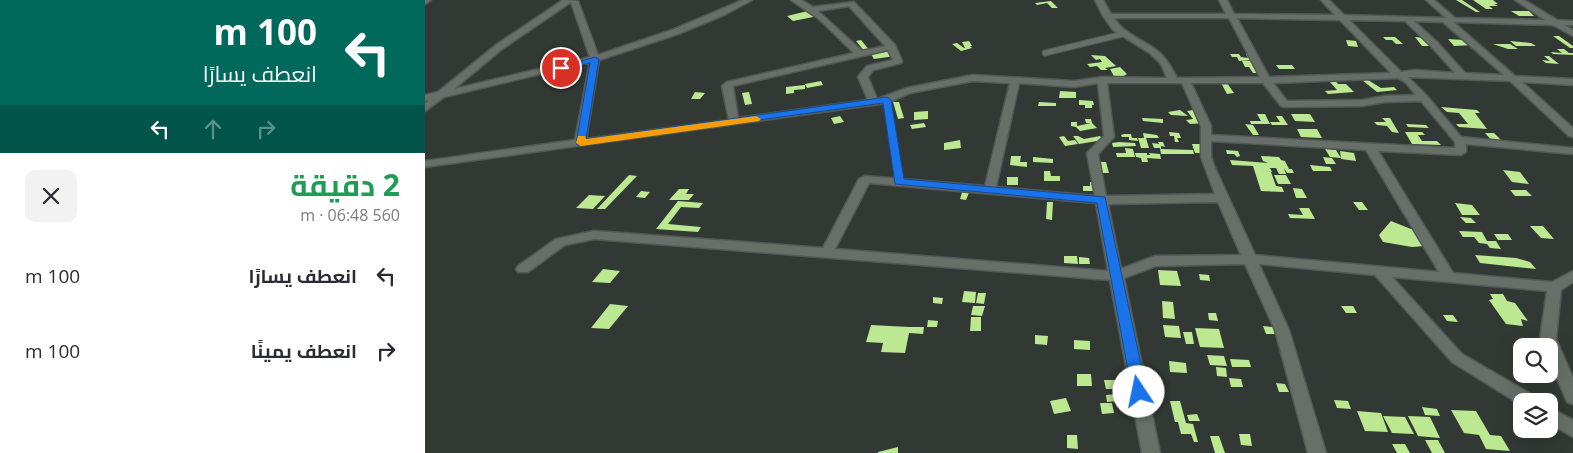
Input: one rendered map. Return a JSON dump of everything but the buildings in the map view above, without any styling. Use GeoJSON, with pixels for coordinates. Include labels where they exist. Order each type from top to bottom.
{"type":"FeatureCollection","features":[{"type":"Feature","properties":{"kind":"street"},"geometry":{"type":"LineString","coordinates":[[425,108],[499,47],[574,0],[595,59],[581,143]]}},
{"type":"Feature","properties":{"kind":"street"},"geometry":{"type":"LineString","coordinates":[[425,98],[595,59],[637,46],[717,16],[749,0]]}},
{"type":"Feature","properties":{"kind":"street"},"geometry":{"type":"LineString","coordinates":[[797,0],[814,9],[831,24],[844,41],[861,55]]}},
{"type":"Feature","properties":{"kind":"street"},"geometry":{"type":"LineString","coordinates":[[1099,0],[1116,28],[1155,52],[1165,63],[1179,80],[1206,126],[1206,157],[1282,330],[1317,453]]}},
{"type":"Feature","properties":{"kind":"street"},"geometry":{"type":"LineString","coordinates":[[1223,0],[1265,79],[1282,103],[1286,105],[1362,104],[1391,99],[1424,98]]}},
{"type":"Feature","properties":{"kind":"street"},"geometry":{"type":"LineString","coordinates":[[1206,138],[1461,152],[1461,141],[1409,81],[1397,74],[1325,0]]}},
{"type":"Feature","properties":{"kind":"street"},"geometry":{"type":"LineString","coordinates":[[1430,0],[1449,20],[1573,134]]}},
{"type":"Feature","properties":{"kind":"street"},"geometry":{"type":"LineString","coordinates":[[1519,0],[1573,34]]}},
{"type":"Feature","properties":{"kind":"street"},"geometry":{"type":"LineString","coordinates":[[814,9],[851,4],[864,15],[892,47],[898,61],[869,68],[863,78],[873,102]]}},
{"type":"Feature","properties":{"kind":"street"},"geometry":{"type":"LineString","coordinates":[[1107,16],[1232,16],[1573,23]]}},
{"type":"Feature","properties":{"kind":"street"},"geometry":{"type":"LineString","coordinates":[[1407,19],[1434,44],[1463,76]]}},
{"type":"Feature","properties":{"kind":"street"},"geometry":{"type":"LineString","coordinates":[[734,122],[727,85],[892,47]]}},
{"type":"Feature","properties":{"kind":"street"},"geometry":{"type":"LineString","coordinates":[[425,164],[887,100],[907,91],[973,78],[1074,84],[1102,80],[1385,77],[1416,73],[1573,82]]}},
{"type":"Feature","properties":{"kind":"street"},"geometry":{"type":"LineString","coordinates":[[1102,80],[1109,137],[1092,153],[1151,453]]}},
{"type":"Feature","properties":{"kind":"street"},"geometry":{"type":"LineString","coordinates":[[990,190],[1015,81]]}},
{"type":"Feature","properties":{"kind":"street"},"geometry":{"type":"LineString","coordinates":[[1461,141],[1573,152]]}},
{"type":"Feature","properties":{"kind":"street"},"geometry":{"type":"LineString","coordinates":[[1371,147],[1449,277]]}},
{"type":"Feature","properties":{"kind":"street"},"geometry":{"type":"LineString","coordinates":[[827,253],[865,179],[1101,200],[1223,198]]}},
{"type":"Feature","properties":{"kind":"street"},"geometry":{"type":"LineString","coordinates":[[523,269],[561,242],[595,235],[1116,276],[1155,261],[1250,259],[1554,287],[1573,276]]}},
{"type":"Feature","properties":{"kind":"street"},"geometry":{"type":"LineString","coordinates":[[1379,271],[1457,358],[1515,393]]}},
{"type":"Feature","properties":{"kind":"street"},"geometry":{"type":"LineString","coordinates":[[1554,287],[1547,339],[1573,397]]}},
{"type":"Feature","properties":{"kind":"street"},"geometry":{"type":"LineString","coordinates":[[1558,420],[1573,429]]}},
{"type":"Feature","properties":{"kind":"lane"},"geometry":{"type":"LineString","coordinates":[[1045,52],[1123,34]]}},
{"type":"Feature","properties":{"kind":"lane"},"geometry":{"type":"LineString","coordinates":[[887,100],[899,182]]}},
{"type":"Feature","properties":{"kind":"slow traffic"},"geometry":{"type":"LineString","coordinates":[[581,138],[581,143],[756,119]]}},
{"type":"Feature","properties":{"kind":"route"},"geometry":{"type":"LineString","coordinates":[[561,68],[595,59],[581,143],[887,100],[899,182],[1101,200],[1139,392]]}}]}
